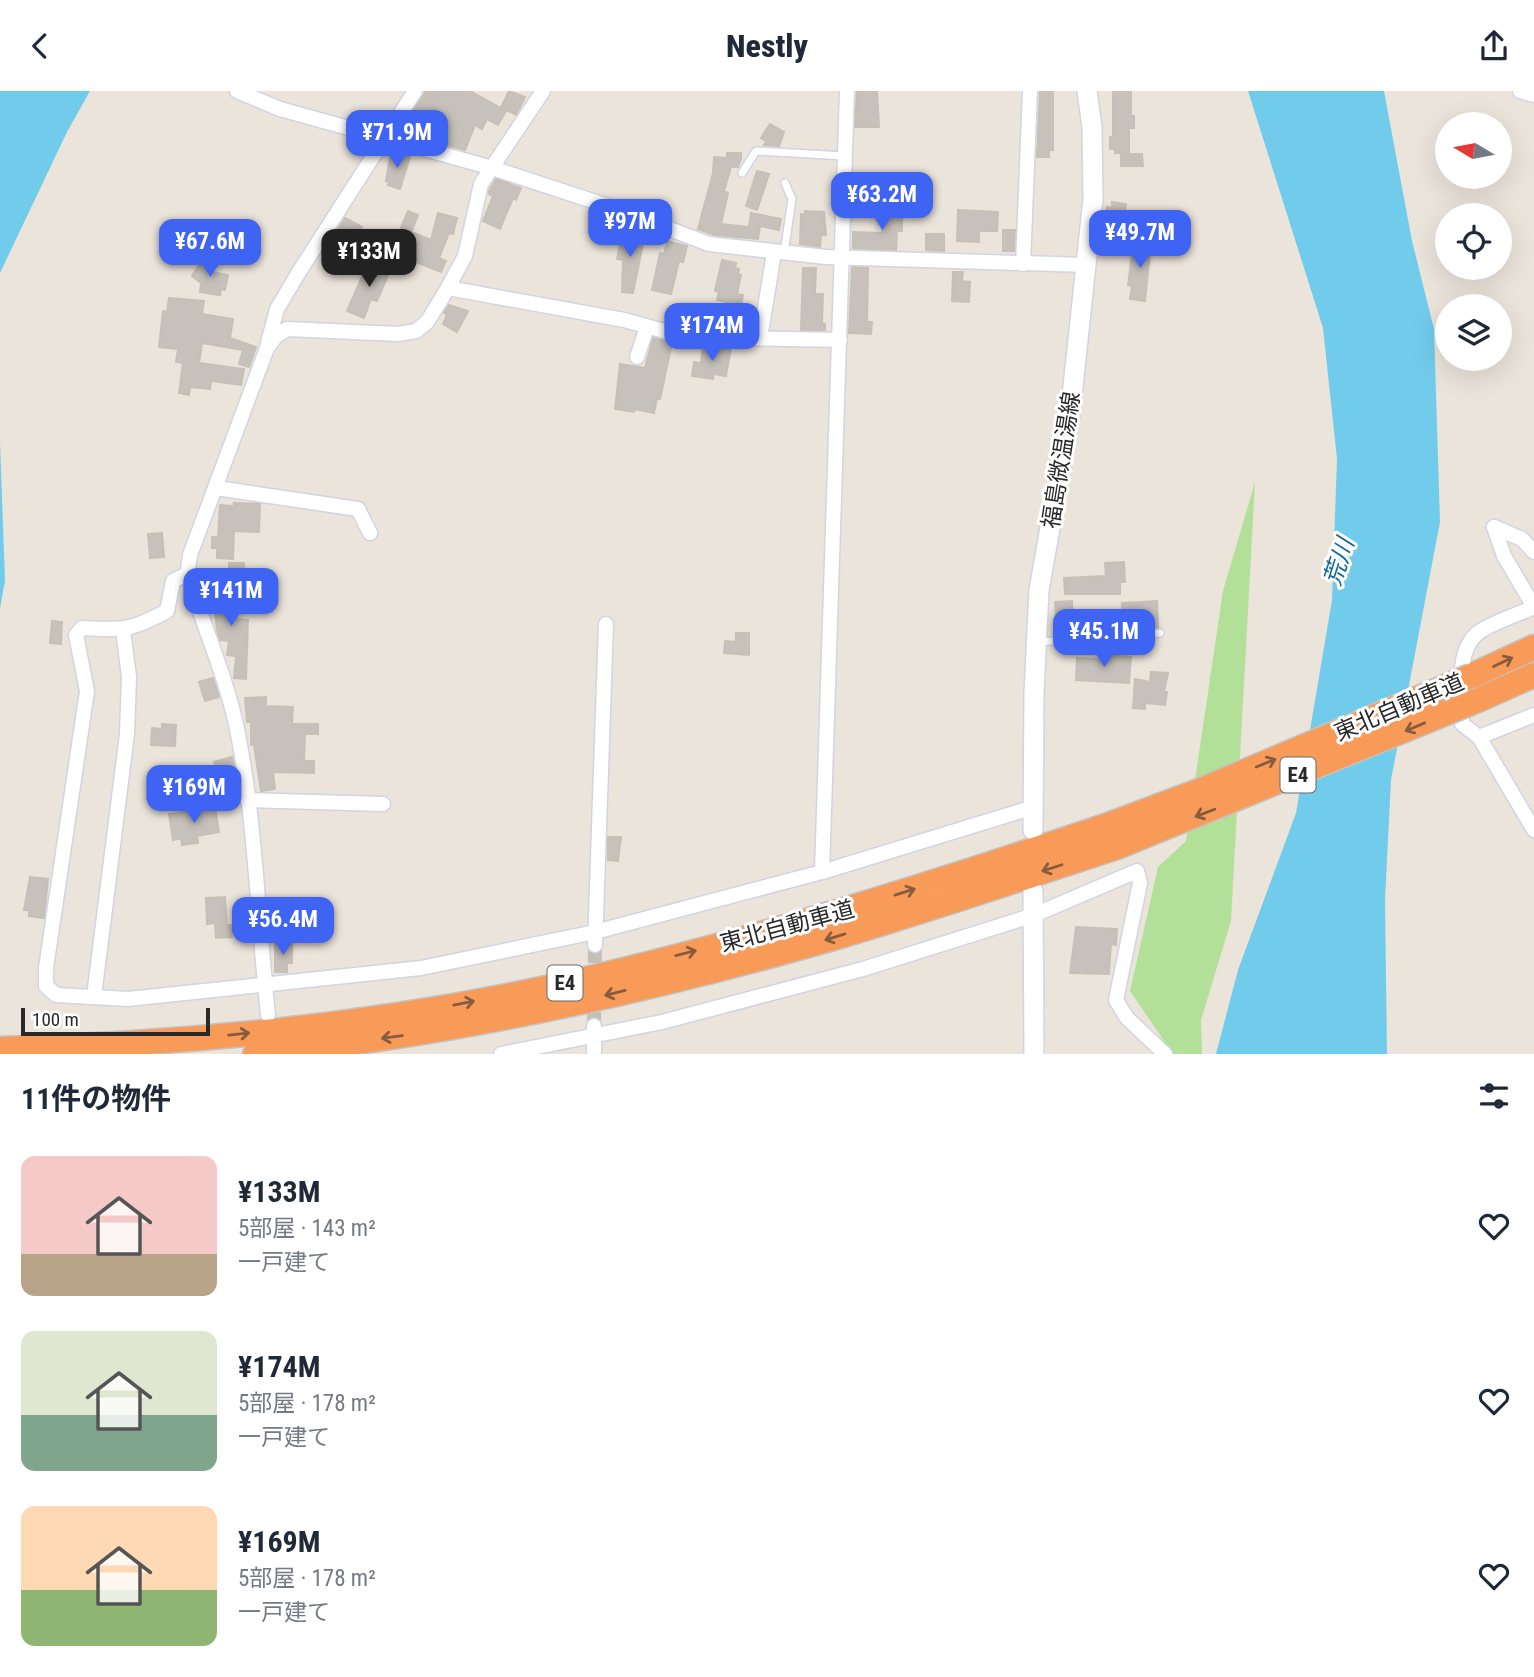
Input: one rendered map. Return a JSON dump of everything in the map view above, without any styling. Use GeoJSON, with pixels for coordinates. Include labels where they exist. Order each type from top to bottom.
{"type":"FeatureCollection","features":[{"type":"Feature","properties":{"kind":"highway","name":"東北自動車道"},"geometry":{"type":"LineString","coordinates":[[0,1049],[204,1038],[308,1027],[449,1006],[551,986],[822,917],[1114,836],[1199,791],[1534,647]]}},
{"type":"Feature","properties":{"kind":"highway","name":"東北自動車道"},"geometry":{"type":"LineString","coordinates":[[255,1054],[452,1028],[556,1007],[829,939],[1478,700],[1534,675]]}},
{"type":"Feature","properties":{"kind":"main road","name":"福島微温湯線"},"geometry":{"type":"LineString","coordinates":[[1033,830],[1034,693],[1040,590],[1070,415],[1093,199],[1092,127],[1088,92]]}},
{"type":"Feature","properties":{"kind":"main road"},"geometry":{"type":"LineString","coordinates":[[1034,891],[1034,1054]]}},
{"type":"Feature","properties":{"kind":"street"},"geometry":{"type":"LineString","coordinates":[[237,91],[280,109],[489,167],[654,222],[696,241],[738,250],[842,258],[1087,265]]}},
{"type":"Feature","properties":{"kind":"street"},"geometry":{"type":"LineString","coordinates":[[268,1015],[248,800],[238,734],[226,686],[198,609],[189,573],[190,555],[267,348],[277,309],[382,139],[415,91]]}},
{"type":"Feature","properties":{"kind":"street"},"geometry":{"type":"LineString","coordinates":[[267,348],[287,329],[398,334],[416,331],[427,322],[465,256],[481,184],[489,167],[543,91]]}},
{"type":"Feature","properties":{"kind":"street"},"geometry":{"type":"LineString","coordinates":[[822,872],[847,91]]}},
{"type":"Feature","properties":{"kind":"street"},"geometry":{"type":"LineString","coordinates":[[1023,264],[1030,91]]}},
{"type":"Feature","properties":{"kind":"street"},"geometry":{"type":"LineString","coordinates":[[1520,91],[1534,95]]}},
{"type":"Feature","properties":{"kind":"street"},"geometry":{"type":"LineString","coordinates":[[760,338],[779,253]]}},
{"type":"Feature","properties":{"kind":"street"},"geometry":{"type":"LineString","coordinates":[[448,288],[624,320],[686,337],[840,341]]}},
{"type":"Feature","properties":{"kind":"street"},"geometry":{"type":"LineString","coordinates":[[637,357],[647,327]]}},
{"type":"Feature","properties":{"kind":"street"},"geometry":{"type":"LineString","coordinates":[[216,488],[358,509],[370,533]]}},
{"type":"Feature","properties":{"kind":"street"},"geometry":{"type":"LineString","coordinates":[[1534,552],[1522,539],[1494,527],[1504,556],[1534,607],[1479,632],[1466,646],[1463,663],[1462,724],[1479,737],[1534,830]]}},
{"type":"Feature","properties":{"kind":"street"},"geometry":{"type":"LineString","coordinates":[[189,573],[173,581],[167,611],[123,629],[82,628],[76,635],[87,691],[46,968],[46,986],[56,995],[68,998],[94,996],[128,999],[266,986],[421,968],[595,939],[1034,807]]}},
{"type":"Feature","properties":{"kind":"street"},"geometry":{"type":"LineString","coordinates":[[595,939],[606,624]]}},
{"type":"Feature","properties":{"kind":"street"},"geometry":{"type":"LineString","coordinates":[[94,996],[127,734],[129,677],[123,629]]}},
{"type":"Feature","properties":{"kind":"street"},"geometry":{"type":"LineString","coordinates":[[1479,737],[1534,715]]}},
{"type":"Feature","properties":{"kind":"street"},"geometry":{"type":"LineString","coordinates":[[248,800],[383,804]]}},
{"type":"Feature","properties":{"kind":"street"},"geometry":{"type":"LineString","coordinates":[[501,1054],[594,1031],[662,1022],[863,969],[1034,915],[1137,871],[1140,883],[1116,1000],[1127,1018],[1165,1054]]}},
{"type":"Feature","properties":{"kind":"street"},"geometry":{"type":"LineString","coordinates":[[594,1031],[594,1054]]}},
{"type":"Feature","properties":{"kind":"lane"},"geometry":{"type":"LineString","coordinates":[[742,173],[756,151],[845,156]]}},
{"type":"Feature","properties":{"kind":"lane"},"geometry":{"type":"LineString","coordinates":[[779,253],[792,199],[785,183]]}},
{"type":"Feature","properties":{"kind":"lane"},"geometry":{"type":"LineString","coordinates":[[1037,642],[1160,633]]}},
{"type":"Feature","properties":{"kind":"green space"},"geometry":{"type":"Polygon","coordinates":[[[1255,482],[1231,921],[1201,1020],[1202,1054],[1173,1054],[1130,991],[1158,867],[1186,841],[1223,591],[1255,482]]]}},
{"type":"Feature","properties":{"kind":"water"},"geometry":{"type":"Polygon","coordinates":[[[0,91],[90,91],[67,132],[0,273],[0,91]]]}},
{"type":"Feature","properties":{"kind":"water","name":"荒川"},"geometry":{"type":"Polygon","coordinates":[[[1248,91],[1384,91],[1412,241],[1434,329],[1440,522],[1391,780],[1385,900],[1387,1054],[1216,1054],[1238,970],[1296,813],[1332,600],[1337,459],[1323,328],[1248,91]]]}},
{"type":"Feature","properties":{"kind":"water"},"geometry":{"type":"Polygon","coordinates":[[[0,441],[5,581],[0,608],[0,441]]]}},
{"type":"Feature","properties":{"kind":"building"},"geometry":{"type":"Polygon","coordinates":[[[426,91],[470,91],[506,111],[498,125],[487,119],[482,129],[475,125],[465,150],[400,132],[426,91]]]}},
{"type":"Feature","properties":{"kind":"building"},"geometry":{"type":"Polygon","coordinates":[[[509,91],[525,97],[516,115],[501,107],[509,91]]]}},
{"type":"Feature","properties":{"kind":"building"},"geometry":{"type":"Polygon","coordinates":[[[857,91],[877,91],[879,127],[855,127],[857,91]]]}},
{"type":"Feature","properties":{"kind":"building"},"geometry":{"type":"Polygon","coordinates":[[[1040,91],[1053,91],[1053,150],[1049,150],[1049,157],[1037,157],[1040,91]]]}},
{"type":"Feature","properties":{"kind":"building"},"geometry":{"type":"Polygon","coordinates":[[[1113,91],[1131,91],[1134,128],[1129,128],[1129,153],[1115,153],[1115,149],[1110,149],[1110,137],[1113,137],[1113,91]]]}},
{"type":"Feature","properties":{"kind":"building"},"geometry":{"type":"Polygon","coordinates":[[[770,124],[784,132],[779,146],[764,145],[766,141],[761,138],[770,124]]]}},
{"type":"Feature","properties":{"kind":"building"},"geometry":{"type":"Polygon","coordinates":[[[391,152],[410,157],[400,189],[388,185],[389,182],[386,181],[391,152]]]}},
{"type":"Feature","properties":{"kind":"building"},"geometry":{"type":"Polygon","coordinates":[[[727,153],[741,153],[741,159],[738,167],[731,167],[724,191],[728,193],[721,224],[749,227],[751,213],[781,219],[779,230],[760,226],[758,239],[715,235],[698,229],[713,173],[714,157],[727,158],[727,153]]]}},
{"type":"Feature","properties":{"kind":"building"},"geometry":{"type":"Polygon","coordinates":[[[1121,154],[1142,154],[1143,166],[1121,166],[1121,154]]]}},
{"type":"Feature","properties":{"kind":"building"},"geometry":{"type":"Polygon","coordinates":[[[757,171],[769,174],[757,210],[746,206],[757,171]]]}},
{"type":"Feature","properties":{"kind":"building"},"geometry":{"type":"Polygon","coordinates":[[[496,179],[521,188],[516,200],[513,198],[500,229],[483,221],[493,196],[489,191],[496,179]]]}},
{"type":"Feature","properties":{"kind":"building"},"geometry":{"type":"Polygon","coordinates":[[[1112,202],[1126,204],[1122,230],[1105,228],[1107,207],[1112,208],[1112,202]]]}},
{"type":"Feature","properties":{"kind":"building"},"geometry":{"type":"Polygon","coordinates":[[[883,207],[902,208],[902,231],[897,231],[896,250],[853,248],[853,232],[882,233],[883,207]]]}},
{"type":"Feature","properties":{"kind":"building"},"geometry":{"type":"Polygon","coordinates":[[[958,210],[998,212],[997,231],[979,231],[979,242],[957,241],[958,210]]]}},
{"type":"Feature","properties":{"kind":"building"},"geometry":{"type":"Polygon","coordinates":[[[408,211],[418,215],[411,232],[431,240],[438,213],[457,218],[453,234],[449,233],[439,258],[446,261],[441,272],[416,262],[413,269],[388,259],[408,211]]]}},
{"type":"Feature","properties":{"kind":"building"},"geometry":{"type":"Polygon","coordinates":[[[805,211],[824,212],[826,235],[821,235],[820,247],[800,244],[801,214],[805,215],[805,211]]]}},
{"type":"Feature","properties":{"kind":"building"},"geometry":{"type":"Polygon","coordinates":[[[345,218],[362,227],[355,242],[336,233],[345,218]]]}},
{"type":"Feature","properties":{"kind":"building"},"geometry":{"type":"Polygon","coordinates":[[[1003,230],[1015,230],[1014,251],[1003,251],[1003,230]]]}},
{"type":"Feature","properties":{"kind":"building"},"geometry":{"type":"Polygon","coordinates":[[[623,231],[640,234],[639,238],[644,239],[633,293],[622,292],[623,260],[617,259],[623,231]]]}},
{"type":"Feature","properties":{"kind":"building"},"geometry":{"type":"Polygon","coordinates":[[[926,234],[944,234],[944,251],[926,250],[926,234]]]}},
{"type":"Feature","properties":{"kind":"building"},"geometry":{"type":"Polygon","coordinates":[[[1134,240],[1151,242],[1145,301],[1130,299],[1132,286],[1128,285],[1134,240]]]}},
{"type":"Feature","properties":{"kind":"building"},"geometry":{"type":"Polygon","coordinates":[[[667,241],[687,246],[683,262],[679,261],[671,294],[652,290],[660,253],[664,254],[667,241]]]}},
{"type":"Feature","properties":{"kind":"building"},"geometry":{"type":"Polygon","coordinates":[[[203,259],[211,265],[207,271],[228,275],[225,290],[221,289],[220,295],[200,292],[201,283],[192,276],[203,259]]]}},
{"type":"Feature","properties":{"kind":"building"},"geometry":{"type":"Polygon","coordinates":[[[722,260],[736,263],[735,268],[739,269],[738,274],[741,275],[737,294],[743,295],[741,305],[717,300],[719,292],[715,291],[722,260]]]}},
{"type":"Feature","properties":{"kind":"building"},"geometry":{"type":"Polygon","coordinates":[[[375,261],[391,268],[377,301],[371,299],[364,318],[347,311],[366,268],[371,270],[375,261]]]}},
{"type":"Feature","properties":{"kind":"building"},"geometry":{"type":"Polygon","coordinates":[[[852,267],[868,268],[867,322],[872,322],[871,334],[849,333],[852,267]]]}},
{"type":"Feature","properties":{"kind":"building"},"geometry":{"type":"Polygon","coordinates":[[[803,268],[816,268],[815,294],[823,294],[822,323],[825,324],[825,330],[801,330],[803,268]]]}},
{"type":"Feature","properties":{"kind":"building"},"geometry":{"type":"Polygon","coordinates":[[[953,272],[963,272],[962,281],[970,282],[969,302],[952,301],[953,272]]]}},
{"type":"Feature","properties":{"kind":"building"},"geometry":{"type":"Polygon","coordinates":[[[169,298],[204,301],[202,314],[233,319],[230,338],[256,347],[249,367],[239,364],[243,350],[202,343],[199,363],[244,369],[241,385],[211,381],[210,389],[190,387],[189,395],[179,393],[183,363],[176,362],[178,349],[159,347],[163,311],[167,312],[169,298]]]}},
{"type":"Feature","properties":{"kind":"building"},"geometry":{"type":"Polygon","coordinates":[[[449,305],[468,311],[457,332],[443,324],[447,315],[444,313],[449,305]]]}},
{"type":"Feature","properties":{"kind":"building"},"geometry":{"type":"Polygon","coordinates":[[[653,338],[672,343],[660,399],[657,399],[654,413],[615,409],[620,364],[645,368],[653,338]]]}},
{"type":"Feature","properties":{"kind":"building"},"geometry":{"type":"Polygon","coordinates":[[[703,347],[731,348],[726,376],[714,374],[713,379],[692,376],[694,362],[701,363],[703,347]]]}},
{"type":"Feature","properties":{"kind":"building"},"geometry":{"type":"Polygon","coordinates":[[[234,503],[260,504],[259,532],[234,531],[233,559],[217,558],[217,548],[212,548],[212,537],[218,537],[220,505],[234,506],[234,503]]]}},
{"type":"Feature","properties":{"kind":"building"},"geometry":{"type":"Polygon","coordinates":[[[162,533],[164,557],[150,558],[148,534],[162,533]]]}},
{"type":"Feature","properties":{"kind":"building"},"geometry":{"type":"Polygon","coordinates":[[[1124,562],[1125,582],[1120,582],[1120,594],[1065,594],[1064,578],[1106,576],[1105,563],[1124,562]]]}},
{"type":"Feature","properties":{"kind":"building"},"geometry":{"type":"Polygon","coordinates":[[[229,563],[244,563],[244,583],[229,583],[229,563]]]}},
{"type":"Feature","properties":{"kind":"building"},"geometry":{"type":"Polygon","coordinates":[[[230,583],[234,619],[248,620],[246,679],[234,678],[236,656],[227,655],[229,641],[220,640],[217,630],[212,585],[230,583]]]}},
{"type":"Feature","properties":{"kind":"building"},"geometry":{"type":"Polygon","coordinates":[[[1072,601],[1073,628],[1057,629],[1055,602],[1072,601]]]}},
{"type":"Feature","properties":{"kind":"building"},"geometry":{"type":"Polygon","coordinates":[[[1157,601],[1158,627],[1123,629],[1122,603],[1157,601]]]}},
{"type":"Feature","properties":{"kind":"building"},"geometry":{"type":"Polygon","coordinates":[[[52,621],[62,622],[61,644],[50,643],[52,621]]]}},
{"type":"Feature","properties":{"kind":"building"},"geometry":{"type":"Polygon","coordinates":[[[736,633],[749,633],[749,655],[724,653],[725,641],[736,642],[736,633]]]}},
{"type":"Feature","properties":{"kind":"building"},"geometry":{"type":"Polygon","coordinates":[[[1106,655],[1131,657],[1129,683],[1076,680],[1077,658],[1106,660],[1106,655]]]}},
{"type":"Feature","properties":{"kind":"building"},"geometry":{"type":"Polygon","coordinates":[[[1151,672],[1168,673],[1164,692],[1167,692],[1165,705],[1145,703],[1145,709],[1133,708],[1135,679],[1150,682],[1151,672]]]}},
{"type":"Feature","properties":{"kind":"building"},"geometry":{"type":"Polygon","coordinates":[[[213,678],[219,697],[205,701],[199,682],[213,678]]]}},
{"type":"Feature","properties":{"kind":"building"},"geometry":{"type":"Polygon","coordinates":[[[266,697],[266,706],[293,707],[292,724],[318,724],[318,734],[305,734],[304,761],[314,761],[314,773],[273,772],[275,789],[261,791],[245,698],[266,697]]]}},
{"type":"Feature","properties":{"kind":"building"},"geometry":{"type":"Polygon","coordinates":[[[162,724],[176,725],[175,746],[151,745],[152,728],[162,729],[162,724]]]}},
{"type":"Feature","properties":{"kind":"building"},"geometry":{"type":"Polygon","coordinates":[[[232,757],[235,774],[219,778],[214,762],[232,757]]]}},
{"type":"Feature","properties":{"kind":"building"},"geometry":{"type":"Polygon","coordinates":[[[215,807],[219,832],[197,836],[198,843],[182,845],[181,838],[173,840],[169,814],[215,807]]]}},
{"type":"Feature","properties":{"kind":"building"},"geometry":{"type":"Polygon","coordinates":[[[608,837],[621,837],[618,861],[608,860],[608,837]]]}},
{"type":"Feature","properties":{"kind":"building"},"geometry":{"type":"Polygon","coordinates":[[[30,877],[48,879],[44,918],[29,916],[29,910],[24,910],[30,877]]]}},
{"type":"Feature","properties":{"kind":"building"},"geometry":{"type":"Polygon","coordinates":[[[225,897],[227,925],[231,925],[232,937],[216,938],[215,923],[207,924],[206,898],[225,897]]]}},
{"type":"Feature","properties":{"kind":"building"},"geometry":{"type":"Polygon","coordinates":[[[1076,927],[1117,929],[1116,945],[1111,944],[1109,974],[1070,973],[1076,927]]]}},
{"type":"Feature","properties":{"kind":"building"},"geometry":{"type":"Polygon","coordinates":[[[275,944],[292,944],[292,963],[287,963],[287,972],[275,972],[275,944]]]}},
{"type":"Feature","properties":{"kind":"tunnel"},"geometry":{"type":"LineString","coordinates":[[594,1026],[595,945]]}}]}
